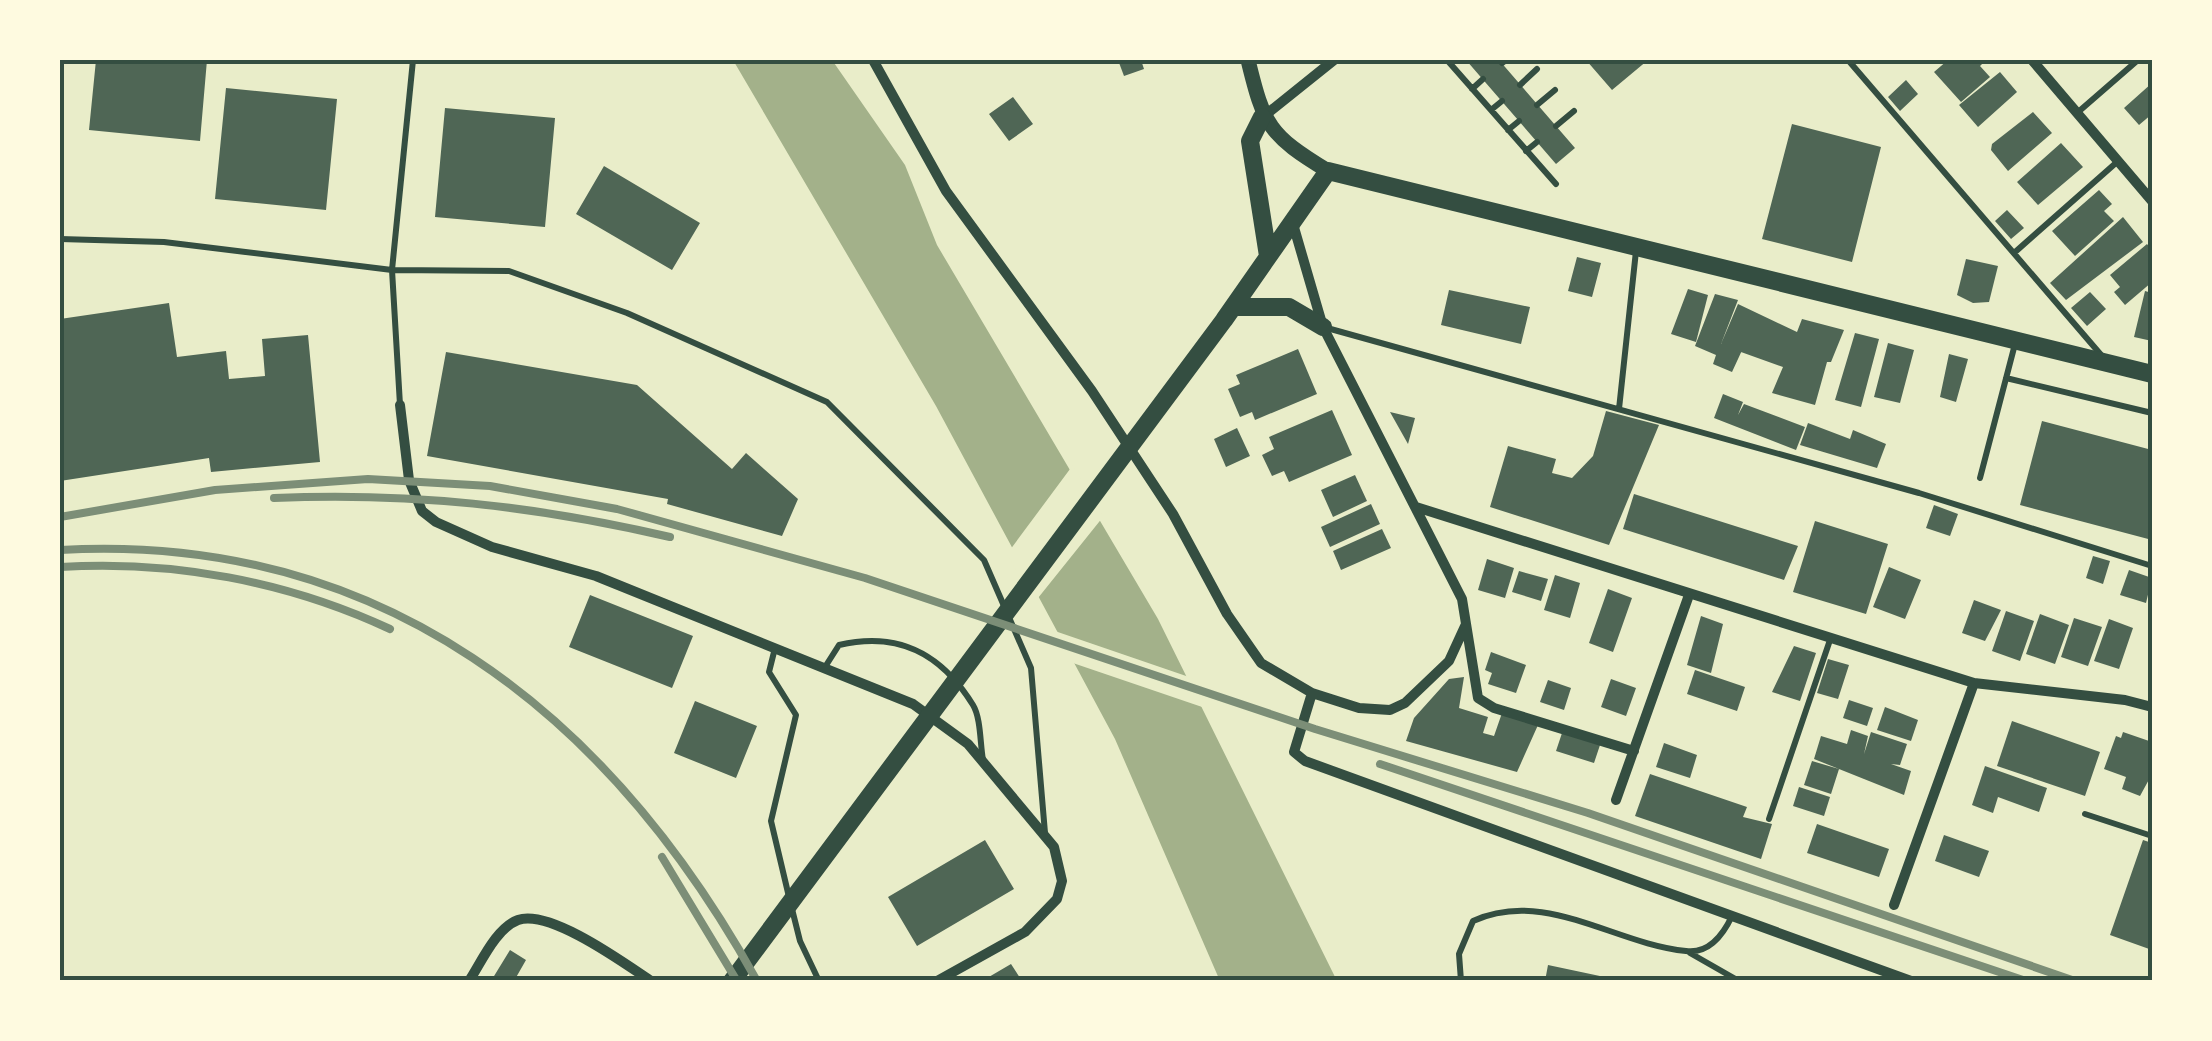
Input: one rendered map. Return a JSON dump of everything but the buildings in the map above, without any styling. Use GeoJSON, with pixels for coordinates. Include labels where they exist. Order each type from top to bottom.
{"type":"FeatureCollection","features":[{"type":"Feature","properties":{"kind":"main road"},"geometry":{"type":"LineString","coordinates":[[1262,118],[1250,141],[1268,256]]}},
{"type":"Feature","properties":{"kind":"main road"},"geometry":{"type":"LineString","coordinates":[[732,981],[1228,314],[1328,171],[2152,374]]}},
{"type":"Feature","properties":{"kind":"main road"},"geometry":{"type":"LineString","coordinates":[[1228,314],[1289,307],[1323,327]]}},
{"type":"Feature","properties":{"kind":"street"},"geometry":{"type":"LineString","coordinates":[[873,60],[946,191],[1092,390],[1173,514],[1246,646],[1285,682],[1312,694],[1375,711],[1405,703],[1449,661],[1466,624]]}},
{"type":"Feature","properties":{"kind":"street"},"geometry":{"type":"LineString","coordinates":[[1248,60],[1262,118],[1287,146],[1328,171]]}},
{"type":"Feature","properties":{"kind":"street"},"geometry":{"type":"LineString","coordinates":[[1262,118],[1334,60]]}},
{"type":"Feature","properties":{"kind":"street"},"geometry":{"type":"LineString","coordinates":[[2032,60],[2152,200]]}},
{"type":"Feature","properties":{"kind":"street"},"geometry":{"type":"LineString","coordinates":[[1292,219],[1323,327],[1448,566],[1466,624],[1478,698],[1494,708],[1634,750]]}},
{"type":"Feature","properties":{"kind":"street"},"geometry":{"type":"LineString","coordinates":[[400,405],[408,480],[422,511],[436,522],[492,547],[596,576],[913,704],[941,722],[983,761],[1045,834],[1060,868],[1057,900],[1025,932],[937,981]]}},
{"type":"Feature","properties":{"kind":"street"},"geometry":{"type":"LineString","coordinates":[[1416,507],[1974,684],[2125,700],[2152,708]]}},
{"type":"Feature","properties":{"kind":"street"},"geometry":{"type":"LineString","coordinates":[[1616,800],[1689,595]]}},
{"type":"Feature","properties":{"kind":"street"},"geometry":{"type":"LineString","coordinates":[[1894,905],[1974,684]]}},
{"type":"Feature","properties":{"kind":"street"},"geometry":{"type":"LineString","coordinates":[[1312,694],[1295,747],[1299,758],[1911,981]]}},
{"type":"Feature","properties":{"kind":"street"},"geometry":{"type":"LineString","coordinates":[[469,981],[499,936],[519,920],[536,918],[650,981]]}},
{"type":"Feature","properties":{"kind":"lane"},"geometry":{"type":"LineString","coordinates":[[400,405],[392,270],[412,60]]}},
{"type":"Feature","properties":{"kind":"lane"},"geometry":{"type":"LineString","coordinates":[[1447,60],[1556,184]]}},
{"type":"Feature","properties":{"kind":"lane"},"geometry":{"type":"LineString","coordinates":[[1848,60],[2106,361]]}},
{"type":"Feature","properties":{"kind":"lane"},"geometry":{"type":"LineString","coordinates":[[2077,113],[2138,60]]}},
{"type":"Feature","properties":{"kind":"lane"},"geometry":{"type":"LineString","coordinates":[[1520,84],[1537,69]]}},
{"type":"Feature","properties":{"kind":"lane"},"geometry":{"type":"LineString","coordinates":[[1472,89],[1483,79]]}},
{"type":"Feature","properties":{"kind":"lane"},"geometry":{"type":"LineString","coordinates":[[1538,105],[1556,90]]}},
{"type":"Feature","properties":{"kind":"lane"},"geometry":{"type":"LineString","coordinates":[[1491,110],[1502,101]]}},
{"type":"Feature","properties":{"kind":"lane"},"geometry":{"type":"LineString","coordinates":[[1556,126],[1574,112]]}},
{"type":"Feature","properties":{"kind":"lane"},"geometry":{"type":"LineString","coordinates":[[1508,130],[1519,121]]}},
{"type":"Feature","properties":{"kind":"lane"},"geometry":{"type":"LineString","coordinates":[[1526,150],[1537,142]]}},
{"type":"Feature","properties":{"kind":"lane"},"geometry":{"type":"LineString","coordinates":[[2014,253],[2118,161]]}},
{"type":"Feature","properties":{"kind":"lane"},"geometry":{"type":"LineString","coordinates":[[60,239],[164,242],[392,270],[508,271],[627,313],[827,402],[984,560],[1031,668],[1045,834]]}},
{"type":"Feature","properties":{"kind":"lane"},"geometry":{"type":"LineString","coordinates":[[1619,410],[1636,245]]}},
{"type":"Feature","properties":{"kind":"lane"},"geometry":{"type":"LineString","coordinates":[[1323,327],[1919,492],[2152,566]]}},
{"type":"Feature","properties":{"kind":"lane"},"geometry":{"type":"LineString","coordinates":[[1980,478],[2017,338]]}},
{"type":"Feature","properties":{"kind":"lane"},"geometry":{"type":"LineString","coordinates":[[2006,378],[2152,413]]}},
{"type":"Feature","properties":{"kind":"lane"},"geometry":{"type":"LineString","coordinates":[[825,668],[839,645],[866,639],[924,650],[975,707],[983,761]]}},
{"type":"Feature","properties":{"kind":"lane"},"geometry":{"type":"LineString","coordinates":[[1769,820],[1830,640]]}},
{"type":"Feature","properties":{"kind":"lane"},"geometry":{"type":"LineString","coordinates":[[775,647],[770,672],[796,715],[770,821],[800,941],[819,981]]}},
{"type":"Feature","properties":{"kind":"lane"},"geometry":{"type":"LineString","coordinates":[[2086,814],[2152,836]]}},
{"type":"Feature","properties":{"kind":"lane"},"geometry":{"type":"LineString","coordinates":[[1461,981],[1459,954],[1473,920],[1497,910],[1536,910],[1688,952],[1739,981]]}},
{"type":"Feature","properties":{"kind":"lane"},"geometry":{"type":"LineString","coordinates":[[1688,952],[1714,944],[1732,916]]}},
{"type":"Feature","properties":{"kind":"shaded area"},"geometry":{"type":"Polygon","coordinates":[[[733,60],[832,60],[905,165],[937,245],[1158,619],[1337,981],[1220,981],[1115,739],[936,406],[733,60]]]}},
{"type":"Feature","properties":{"kind":"pier"},"geometry":{"type":"Polygon","coordinates":[[[1073,465],[1103,517],[1034,603],[1007,554],[1073,465]]]}},
{"type":"Feature","properties":{"kind":"pier"},"geometry":{"type":"Polygon","coordinates":[[[1049,629],[1192,678],[1208,709],[1067,661],[1049,629]]]}},
{"type":"Feature","properties":{"kind":"railway"},"geometry":{"type":"LineString","coordinates":[[60,517],[215,490],[368,479],[490,486],[617,509],[865,578],[1315,729],[1588,813],[2075,981]]}},
{"type":"Feature","properties":{"kind":"railway"},"geometry":{"type":"LineString","coordinates":[[274,498],[375,497],[473,504],[571,517],[670,537]]}},
{"type":"Feature","properties":{"kind":"railway"},"geometry":{"type":"LineString","coordinates":[[60,550],[176,552],[283,572],[382,608],[473,658],[555,722],[630,798],[697,885],[757,981]]}},
{"type":"Feature","properties":{"kind":"railway"},"geometry":{"type":"LineString","coordinates":[[60,567],[145,567],[229,577],[311,598],[390,629]]}},
{"type":"Feature","properties":{"kind":"railway"},"geometry":{"type":"LineString","coordinates":[[1380,764],[2026,981]]}},
{"type":"Feature","properties":{"kind":"railway"},"geometry":{"type":"LineString","coordinates":[[662,857],[737,981]]}}]}
